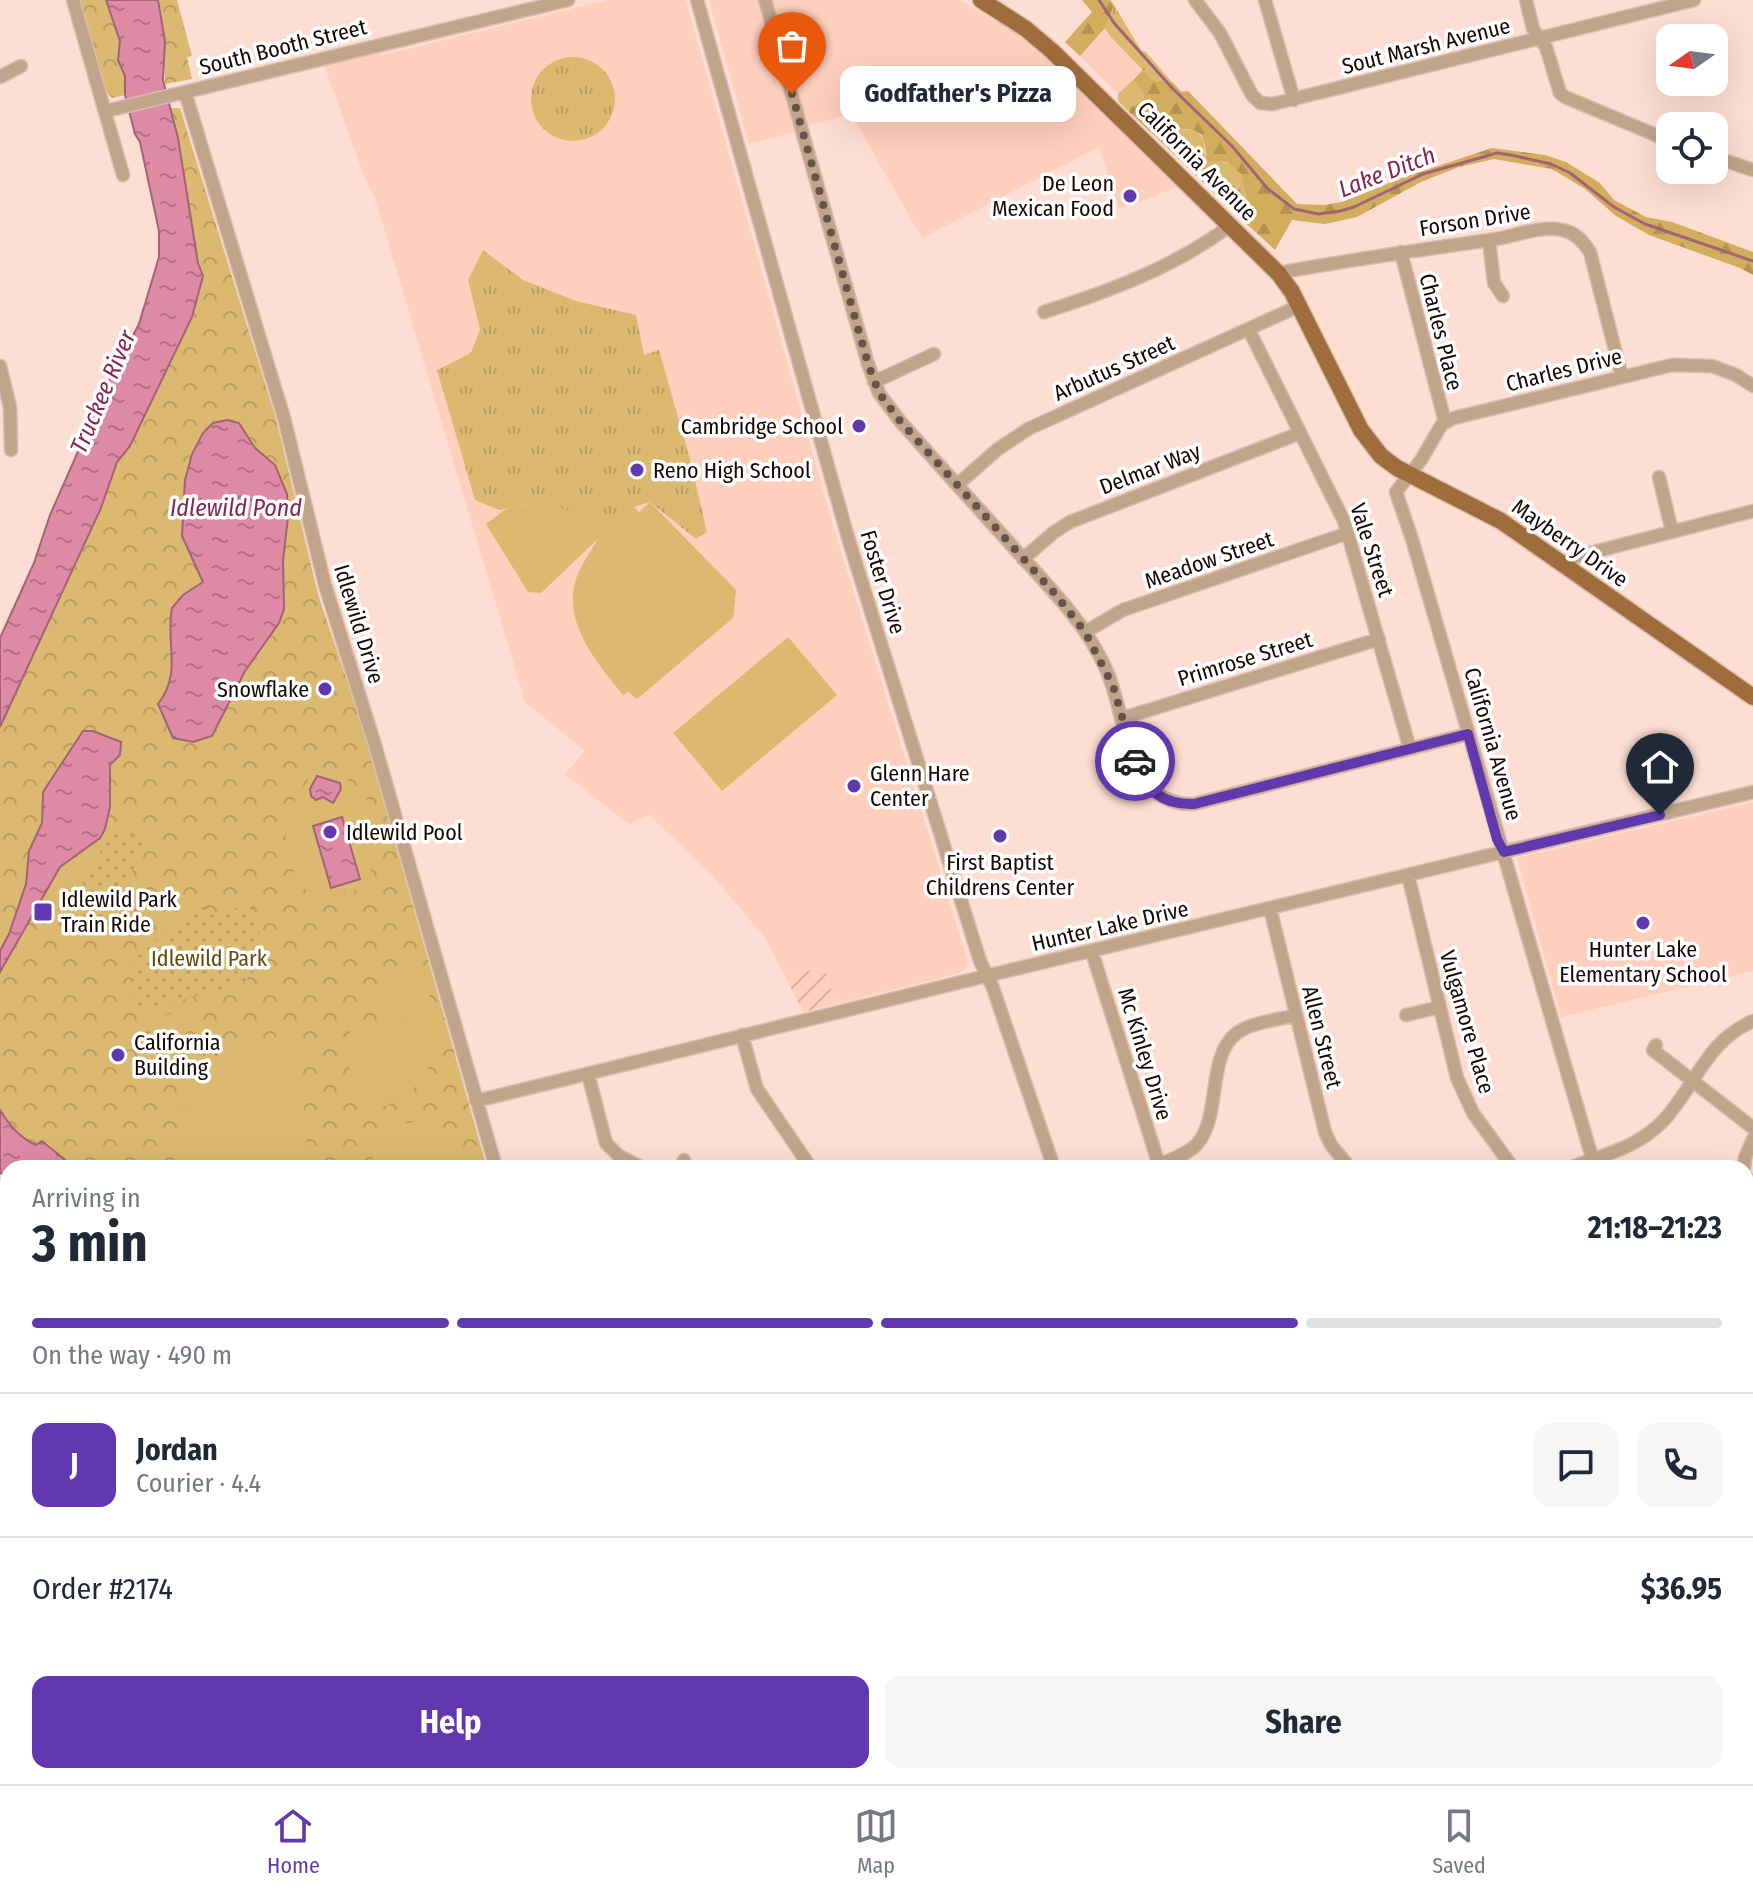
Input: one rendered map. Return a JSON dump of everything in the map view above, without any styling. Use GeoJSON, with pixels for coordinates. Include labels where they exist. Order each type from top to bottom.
{"type":"FeatureCollection","features":[{"type":"Feature","properties":{"kind":"main road","name":"California Avenue"},"geometry":{"type":"LineString","coordinates":[[981,0],[1018,23],[1052,51],[1278,273],[1299,306],[1361,430]]}},
{"type":"Feature","properties":{"kind":"main road","name":"Mayberry Drive"},"geometry":{"type":"LineString","coordinates":[[1361,430],[1381,456],[1409,474],[1501,521],[1753,697]]}},
{"type":"Feature","properties":{"kind":"street"},"geometry":{"type":"LineString","coordinates":[[73,0],[110,110],[123,175]]}},
{"type":"Feature","properties":{"kind":"street","name":"South Booth Street"},"geometry":{"type":"LineString","coordinates":[[110,110],[568,0]]}},
{"type":"Feature","properties":{"kind":"street","name":"Foster Drive"},"geometry":{"type":"LineString","coordinates":[[697,0],[860,576],[986,976],[993,988],[1051,1160]]}},
{"type":"Feature","properties":{"kind":"street"},"geometry":{"type":"LineString","coordinates":[[765,0],[874,382],[887,404],[1085,632],[1106,668],[1145,784],[1161,798],[1183,805],[1207,802],[1468,734]]}},
{"type":"Feature","properties":{"kind":"street","name":"Sout Marsh Avenue"},"geometry":{"type":"LineString","coordinates":[[1195,0],[1220,33],[1252,95],[1260,103],[1273,104],[1694,0]]}},
{"type":"Feature","properties":{"kind":"street"},"geometry":{"type":"LineString","coordinates":[[1265,0],[1294,100]]}},
{"type":"Feature","properties":{"kind":"street"},"geometry":{"type":"LineString","coordinates":[[1526,0],[1533,29],[1546,47],[1556,87],[1565,97],[1656,135]]}},
{"type":"Feature","properties":{"kind":"street"},"geometry":{"type":"LineString","coordinates":[[0,77],[21,66]]}},
{"type":"Feature","properties":{"kind":"street","name":"Idlewild Drive"},"geometry":{"type":"LineString","coordinates":[[181,93],[276,392],[325,585],[372,734],[494,1160]]}},
{"type":"Feature","properties":{"kind":"street"},"geometry":{"type":"LineString","coordinates":[[1728,162],[1753,170]]}},
{"type":"Feature","properties":{"kind":"street"},"geometry":{"type":"LineString","coordinates":[[1044,312],[1139,279],[1231,225]]}},
{"type":"Feature","properties":{"kind":"street","name":"Forson Drive"},"geometry":{"type":"LineString","coordinates":[[1278,273],[1552,229],[1568,231],[1581,239],[1590,252],[1622,377]]}},
{"type":"Feature","properties":{"kind":"street"},"geometry":{"type":"LineString","coordinates":[[1489,240],[1494,283],[1503,296]]}},
{"type":"Feature","properties":{"kind":"street","name":"Charles Place"},"geometry":{"type":"LineString","coordinates":[[1401,252],[1445,422]]}},
{"type":"Feature","properties":{"kind":"street","name":"Arbutus Street"},"geometry":{"type":"LineString","coordinates":[[957,485],[998,449],[1028,429],[1299,306]]}},
{"type":"Feature","properties":{"kind":"street","name":"Vale Street"},"geometry":{"type":"LineString","coordinates":[[1249,330],[1348,533],[1410,749]]}},
{"type":"Feature","properties":{"kind":"street"},"geometry":{"type":"LineString","coordinates":[[874,382],[934,354]]}},
{"type":"Feature","properties":{"kind":"street","name":"Charles Drive"},"geometry":{"type":"LineString","coordinates":[[1445,422],[1672,365],[1698,364],[1724,370],[1752,383]]}},
{"type":"Feature","properties":{"kind":"street"},"geometry":{"type":"LineString","coordinates":[[0,366],[10,407],[11,450]]}},
{"type":"Feature","properties":{"kind":"street"},"geometry":{"type":"LineString","coordinates":[[1409,474],[1445,422]]}},
{"type":"Feature","properties":{"kind":"street","name":"Delmar Way"},"geometry":{"type":"LineString","coordinates":[[1023,559],[1070,522],[1300,433]]}},
{"type":"Feature","properties":{"kind":"street","name":"California Avenue"},"geometry":{"type":"LineString","coordinates":[[1409,474],[1396,492],[1397,501],[1412,539],[1592,1160]]}},
{"type":"Feature","properties":{"kind":"street"},"geometry":{"type":"LineString","coordinates":[[1659,477],[1672,532]]}},
{"type":"Feature","properties":{"kind":"street"},"geometry":{"type":"LineString","coordinates":[[1562,564],[1578,556],[1753,511]]}},
{"type":"Feature","properties":{"kind":"street","name":"Meadow Street"},"geometry":{"type":"LineString","coordinates":[[1085,632],[1123,610],[1348,533]]}},
{"type":"Feature","properties":{"kind":"street","name":"Primrose Street"},"geometry":{"type":"LineString","coordinates":[[1123,718],[1379,639]]}},
{"type":"Feature","properties":{"kind":"street","name":"Hunter Lake Drive"},"geometry":{"type":"LineString","coordinates":[[476,1101],[1753,792]]}},
{"type":"Feature","properties":{"kind":"street","name":"Vulgamore Place"},"geometry":{"type":"LineString","coordinates":[[1408,875],[1464,1096],[1483,1129],[1507,1160]]}},
{"type":"Feature","properties":{"kind":"street","name":"Allen Street"},"geometry":{"type":"LineString","coordinates":[[1270,908],[1327,1137],[1344,1160]]}},
{"type":"Feature","properties":{"kind":"street","name":"Mc Kinley Drive"},"geometry":{"type":"LineString","coordinates":[[1092,952],[1158,1160]]}},
{"type":"Feature","properties":{"kind":"street"},"geometry":{"type":"LineString","coordinates":[[1406,1015],[1440,1007]]}},
{"type":"Feature","properties":{"kind":"street"},"geometry":{"type":"LineString","coordinates":[[1172,1160],[1190,1150],[1203,1136],[1222,1053],[1232,1037],[1249,1027],[1296,1015]]}},
{"type":"Feature","properties":{"kind":"street"},"geometry":{"type":"LineString","coordinates":[[1601,1160],[1651,1132],[1673,1108],[1719,1043],[1753,1021]]}},
{"type":"Feature","properties":{"kind":"street"},"geometry":{"type":"LineString","coordinates":[[742,1035],[757,1089],[806,1160]]}},
{"type":"Feature","properties":{"kind":"street"},"geometry":{"type":"LineString","coordinates":[[1656,1045],[1653,1050],[1753,1128]]}},
{"type":"Feature","properties":{"kind":"street"},"geometry":{"type":"LineString","coordinates":[[588,1074],[606,1143],[627,1160]]}},
{"type":"Feature","properties":{"kind":"street"},"geometry":{"type":"LineString","coordinates":[[1745,1160],[1753,1139]]}},
{"type":"Feature","properties":{"kind":"shaded area","name":"Reno High School"},"geometry":{"type":"Polygon","coordinates":[[[607,0],[686,0],[829,512],[967,958],[968,965],[960,973],[835,1004],[825,967],[785,976],[764,936],[712,875],[649,815],[629,824],[565,774],[585,751],[525,702],[375,198],[324,65],[374,53],[383,55],[607,0]]]}},
{"type":"Feature","properties":{"kind":"shaded area"},"geometry":{"type":"Polygon","coordinates":[[[709,0],[758,0],[796,132],[749,144],[709,0]]]}},
{"type":"Feature","properties":{"kind":"shaded area"},"geometry":{"type":"Polygon","coordinates":[[[772,0],[960,0],[1012,31],[1049,60],[1179,186],[1119,210],[1099,147],[922,238],[851,114],[808,126],[772,0]]]}},
{"type":"Feature","properties":{"kind":"shaded area"},"geometry":{"type":"Polygon","coordinates":[[[1105,28],[1143,70],[1118,94],[1080,56],[1105,28]]]}},
{"type":"Feature","properties":{"kind":"shaded area","name":"Hunter Lake Elementary School"},"geometry":{"type":"Polygon","coordinates":[[[1753,802],[1753,971],[1561,1017],[1517,858],[1753,802]]]}},
{"type":"Feature","properties":{"kind":"shaded area"},"geometry":{"type":"Polygon","coordinates":[[[825,967],[835,1004],[803,1012],[785,976],[825,967]]]}},
{"type":"Feature","properties":{"kind":"green space"},"geometry":{"type":"Polygon","coordinates":[[[79,0],[106,0],[121,42],[118,60],[125,76],[125,95],[112,98],[105,91],[79,0]]]}},
{"type":"Feature","properties":{"kind":"green space"},"geometry":{"type":"Polygon","coordinates":[[[158,0],[177,0],[192,56],[187,57],[192,79],[165,84],[165,41],[158,0]]]}},
{"type":"Feature","properties":{"kind":"green space"},"geometry":{"type":"Polygon","coordinates":[[[1082,0],[1110,0],[1114,5],[1105,28],[1080,56],[1065,42],[1092,12],[1082,0]]]}},
{"type":"Feature","properties":{"kind":"green space"},"geometry":{"type":"Polygon","coordinates":[[[1114,5],[1141,50],[1172,82],[1152,80],[1110,36],[1105,28],[1114,5]]]}},
{"type":"Feature","properties":{"kind":"green space"},"geometry":{"type":"Polygon","coordinates":[[[565,57],[581,57],[597,64],[608,75],[615,99],[612,115],[603,129],[581,141],[565,141],[549,134],[538,123],[531,107],[531,91],[538,75],[549,64],[565,57]]]}},
{"type":"Feature","properties":{"kind":"green space"},"geometry":{"type":"Polygon","coordinates":[[[1143,70],[1152,80],[1172,82],[1182,92],[1188,91],[1297,204],[1342,202],[1492,148],[1545,155],[1566,162],[1600,183],[1614,200],[1646,217],[1672,222],[1753,252],[1753,275],[1649,235],[1616,216],[1585,189],[1552,169],[1494,159],[1459,167],[1421,182],[1357,217],[1325,224],[1292,220],[1275,250],[1235,213],[1248,202],[1241,174],[1227,162],[1208,161],[1204,141],[1198,132],[1185,129],[1149,131],[1129,112],[1131,107],[1143,100],[1144,94],[1133,80],[1143,70]]]}},
{"type":"Feature","properties":{"kind":"green space"},"geometry":{"type":"Polygon","coordinates":[[[1133,80],[1144,94],[1143,100],[1131,107],[1129,112],[1118,101],[1118,94],[1133,80]]]}},
{"type":"Feature","properties":{"kind":"green space","name":"Idlewild Park"},"geometry":{"type":"Polygon","coordinates":[[[171,108],[180,108],[276,419],[318,594],[362,726],[485,1160],[66,1160],[47,1143],[30,1143],[0,1110],[0,727],[101,508],[117,462],[130,446],[192,317],[203,276],[198,263],[171,108]]]}},
{"type":"Feature","properties":{"kind":"green space"},"geometry":{"type":"Polygon","coordinates":[[[1173,128],[1197,131],[1204,140],[1205,155],[1236,167],[1242,177],[1248,202],[1235,213],[1149,131],[1173,128]]]}},
{"type":"Feature","properties":{"kind":"green space"},"geometry":{"type":"Polygon","coordinates":[[[483,250],[523,280],[576,301],[636,315],[644,355],[659,350],[707,532],[696,539],[650,502],[634,507],[601,535],[539,502],[499,510],[475,500],[437,370],[471,353],[480,329],[468,280],[483,250]]]}},
{"type":"Feature","properties":{"kind":"green space"},"geometry":{"type":"Polygon","coordinates":[[[539,502],[573,513],[601,535],[634,507],[639,512],[650,502],[736,590],[733,618],[637,699],[628,692],[623,695],[586,644],[574,614],[575,583],[598,539],[541,593],[528,592],[486,524],[506,509],[539,502]]]}},
{"type":"Feature","properties":{"kind":"green space"},"geometry":{"type":"Polygon","coordinates":[[[788,637],[837,695],[722,791],[673,733],[788,637]]]}},
{"type":"Feature","properties":{"kind":"green space","name":"Idlewild Pool"},"geometry":{"type":"Polygon","coordinates":[[[327,769],[342,778],[347,777],[351,791],[375,804],[370,810],[378,842],[368,859],[372,877],[367,886],[313,902],[307,890],[297,884],[282,821],[312,774],[327,769]]]}},
{"type":"Feature","properties":{"kind":"green space"},"geometry":{"type":"Polygon","coordinates":[[[113,824],[147,843],[99,934],[80,923],[68,939],[41,923],[55,901],[97,859],[113,824]]]}},
{"type":"Feature","properties":{"kind":"green space"},"geometry":{"type":"Polygon","coordinates":[[[200,903],[211,915],[252,904],[269,969],[247,974],[248,982],[138,1012],[130,978],[136,958],[200,903]]]}},
{"type":"Feature","properties":{"kind":"green space"},"geometry":{"type":"Polygon","coordinates":[[[421,972],[435,1013],[433,1020],[428,1023],[385,1017],[381,1010],[379,981],[421,972]]]}},
{"type":"Feature","properties":{"kind":"green space"},"geometry":{"type":"Polygon","coordinates":[[[180,1011],[190,1057],[158,1068],[148,1020],[180,1011]]]}},
{"type":"Feature","properties":{"kind":"green space"},"geometry":{"type":"Polygon","coordinates":[[[356,1021],[438,1027],[432,1059],[416,1086],[390,1104],[375,1109],[358,1111],[348,1052],[351,1029],[356,1021]]]}},
{"type":"Feature","properties":{"kind":"green space"},"geometry":{"type":"Polygon","coordinates":[[[298,1032],[307,1160],[175,1160],[182,1113],[192,1091],[206,1073],[245,1047],[298,1032]]]}},
{"type":"Feature","properties":{"kind":"green space"},"geometry":{"type":"Polygon","coordinates":[[[420,1121],[429,1124],[452,1138],[468,1160],[373,1160],[365,1136],[383,1127],[420,1121]]]}},
{"type":"Feature","properties":{"kind":"water"},"geometry":{"type":"Polygon","coordinates":[[[106,0],[158,0],[165,41],[163,80],[178,138],[198,263],[203,276],[192,317],[130,446],[117,462],[101,508],[0,727],[0,638],[34,563],[50,515],[105,396],[105,388],[139,324],[159,257],[159,231],[140,142],[125,95],[125,76],[118,60],[120,41],[106,0]]]}},
{"type":"Feature","properties":{"kind":"water","name":"Idlewild Pond"},"geometry":{"type":"Polygon","coordinates":[[[227,420],[239,423],[255,448],[275,465],[287,494],[284,609],[279,623],[245,671],[212,736],[193,742],[173,738],[158,704],[172,669],[172,608],[183,595],[203,582],[182,536],[185,480],[192,454],[203,433],[213,423],[227,420]]]}},
{"type":"Feature","properties":{"kind":"water"},"geometry":{"type":"Polygon","coordinates":[[[83,731],[93,731],[121,742],[120,755],[110,765],[110,807],[105,829],[100,838],[60,867],[0,972],[0,951],[26,884],[29,851],[42,823],[43,792],[83,731]]]}},
{"type":"Feature","properties":{"kind":"water"},"geometry":{"type":"Polygon","coordinates":[[[317,776],[340,783],[341,789],[333,803],[323,797],[316,800],[311,796],[310,789],[317,776]]]}},
{"type":"Feature","properties":{"kind":"water"},"geometry":{"type":"Polygon","coordinates":[[[342,817],[360,879],[331,888],[313,826],[342,817]]]}},
{"type":"Feature","properties":{"kind":"water"},"geometry":{"type":"Polygon","coordinates":[[[0,1110],[25,1139],[36,1145],[42,1141],[65,1160],[0,1160],[0,1110]]]}},
{"type":"Feature","properties":{"kind":"waterway","name":"Lake Ditch"},"geometry":{"type":"LineString","coordinates":[[1099,0],[1114,23],[1173,89],[1232,146],[1267,188],[1294,209],[1319,214],[1340,211],[1423,174],[1497,153],[1551,164],[1570,173],[1614,207],[1645,224],[1753,261]]}},
{"type":"Feature","properties":{"kind":"way so far"},"geometry":{"type":"LineString","coordinates":[[792,94],[868,364],[879,393],[1085,632],[1113,686],[1135,761]]}},
{"type":"Feature","properties":{"kind":"place","name":"Godfather's Pizza"},"geometry":{"type":"Point","coordinates":[792,94]}},
{"type":"Feature","properties":{"kind":"place","name":"De Leon Mexican Food"},"geometry":{"type":"Point","coordinates":[1130,196]}},
{"type":"Feature","properties":{"kind":"place","name":"Cambridge School"},"geometry":{"type":"Point","coordinates":[859,426]}},
{"type":"Feature","properties":{"kind":"place","name":"Reno High School"},"geometry":{"type":"Point","coordinates":[637,470]}},
{"type":"Feature","properties":{"kind":"place","name":"Snowflake"},"geometry":{"type":"Point","coordinates":[325,689]}},
{"type":"Feature","properties":{"kind":"place","name":"Glenn Hare Center"},"geometry":{"type":"Point","coordinates":[854,786]}},
{"type":"Feature","properties":{"kind":"place","name":"Idlewild Pool"},"geometry":{"type":"Point","coordinates":[330,832]}},
{"type":"Feature","properties":{"kind":"place","name":"First Baptist Childrens Center"},"geometry":{"type":"Point","coordinates":[1000,836]}},
{"type":"Feature","properties":{"kind":"place","name":"Idlewild Park Train Ride"},"geometry":{"type":"Point","coordinates":[43,912]}},
{"type":"Feature","properties":{"kind":"place","name":"Hunter Lake Elementary School"},"geometry":{"type":"Point","coordinates":[1643,923]}},
{"type":"Feature","properties":{"kind":"place","name":"California Building"},"geometry":{"type":"Point","coordinates":[118,1055]}},
{"type":"Feature","properties":{"kind":"route"},"geometry":{"type":"LineString","coordinates":[[1135,761],[1152,792],[1183,805],[1207,802],[1468,734],[1497,839],[1504,852],[1660,815]]}},
{"type":"Feature","properties":{"kind":"water label","name":"Truckee River"},"geometry":{"type":"Point","coordinates":[103,392]}}]}
